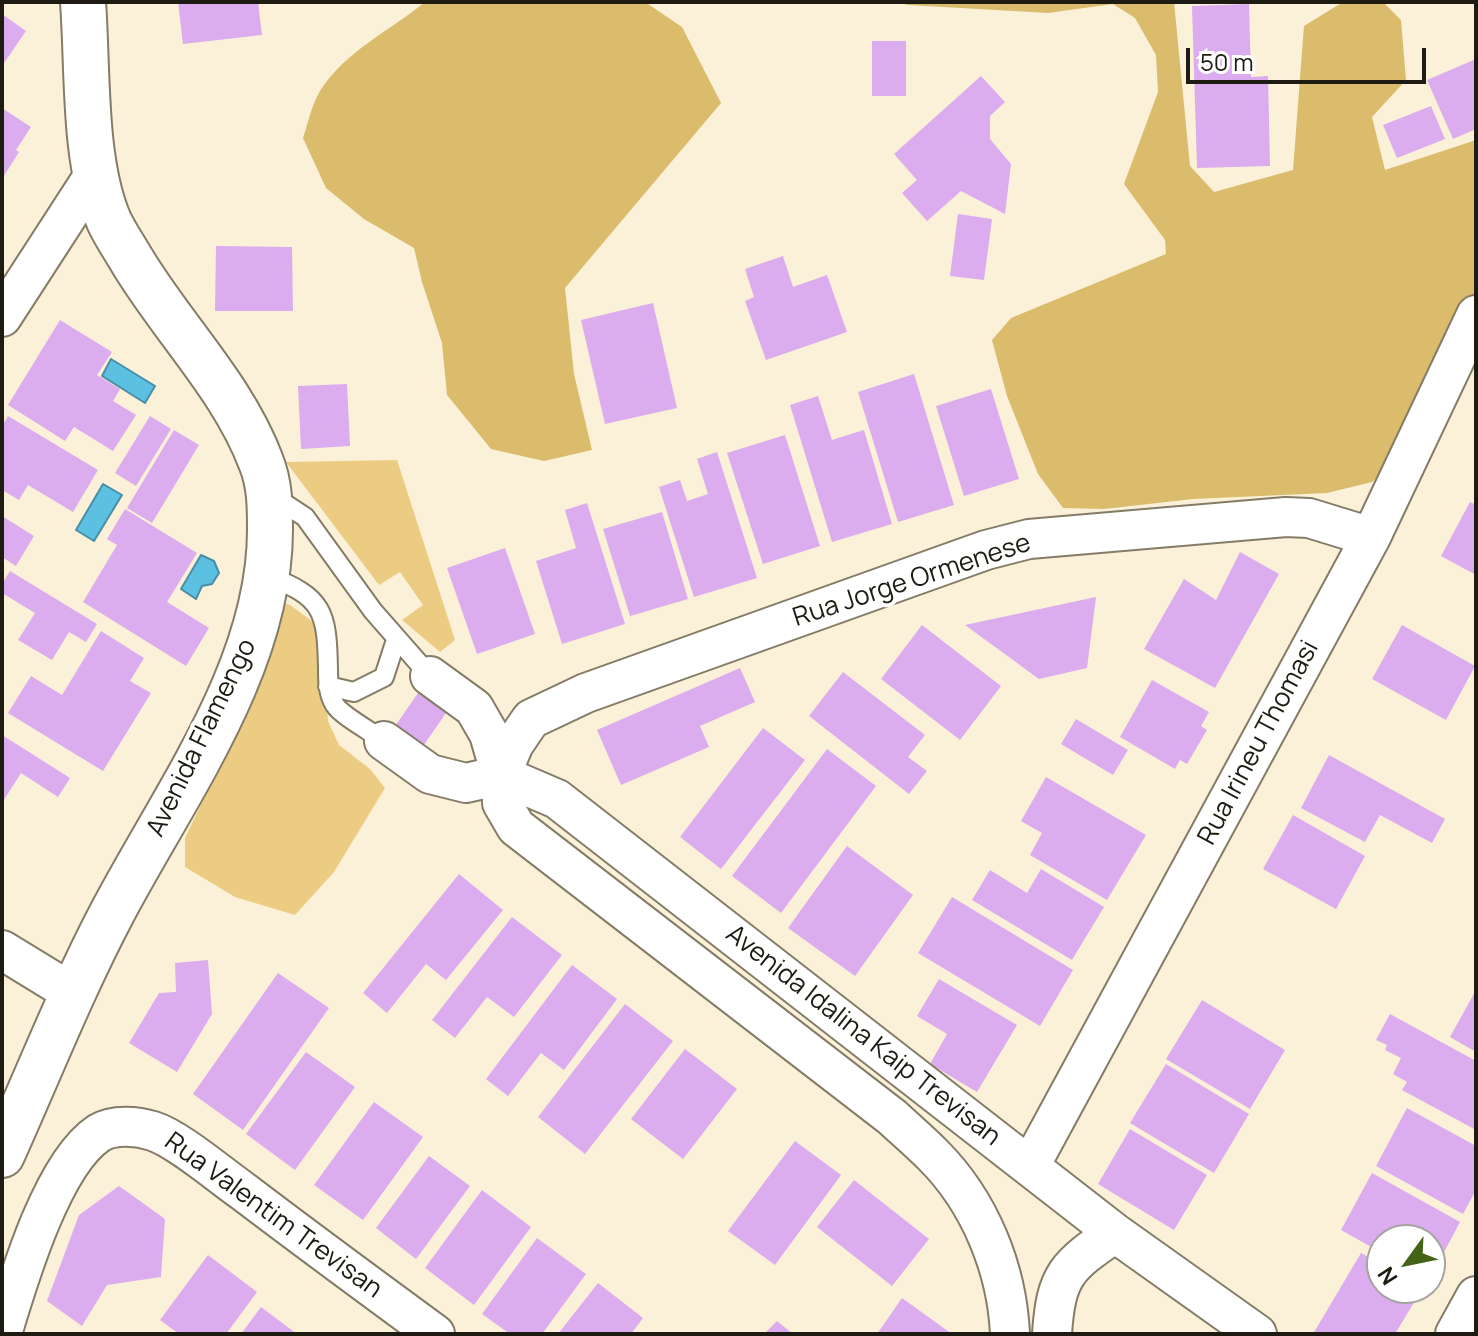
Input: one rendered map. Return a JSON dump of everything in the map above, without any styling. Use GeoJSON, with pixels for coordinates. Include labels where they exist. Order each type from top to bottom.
{"type":"FeatureCollection","features":[{"type":"Feature","properties":{"kind":"street","name":"Avenida Flamengo"},"geometry":{"type":"LineString","coordinates":[[2,1155],[111,914],[188,777],[224,705],[255,632],[268,576],[270,493],[261,462],[236,409],[140,273],[110,223],[94,175],[83,2]]}},
{"type":"Feature","properties":{"kind":"street"},"geometry":{"type":"LineString","coordinates":[[2,317],[94,175]]}},
{"type":"Feature","properties":{"kind":"street","name":"Rua Irineu Thomasi"},"geometry":{"type":"LineString","coordinates":[[1030,1166],[1371,537],[1476,315]]}},
{"type":"Feature","properties":{"kind":"street","name":"Rua Jorge Ormenese"},"geometry":{"type":"LineString","coordinates":[[501,775],[514,744],[531,719],[545,712],[586,693],[986,550],[1029,539],[1286,517],[1309,518],[1371,537]]}},
{"type":"Feature","properties":{"kind":"street","name":"Avenida Idalina Kaip Trevisan"},"geometry":{"type":"LineString","coordinates":[[430,676],[474,708],[489,734],[501,775],[502,803],[516,827],[892,1117],[935,1156],[973,1205],[994,1253],[1008,1299],[1010,1334]]}},
{"type":"Feature","properties":{"kind":"street"},"geometry":{"type":"LineString","coordinates":[[384,741],[430,774],[466,783],[501,775]]}},
{"type":"Feature","properties":{"kind":"street","name":"Avenida Idalina Kaip Trevisan"},"geometry":{"type":"LineString","coordinates":[[501,775],[557,799],[1115,1233],[1257,1334]]}},
{"type":"Feature","properties":{"kind":"street"},"geometry":{"type":"LineString","coordinates":[[2,950],[74,994]]}},
{"type":"Feature","properties":{"kind":"street","name":"Rua Valentim Trevisan"},"geometry":{"type":"LineString","coordinates":[[2,1334],[46,1209],[77,1154],[101,1132],[125,1126],[154,1131],[198,1158],[435,1334]]}},
{"type":"Feature","properties":{"kind":"street"},"geometry":{"type":"LineString","coordinates":[[1052,1334],[1056,1294],[1065,1273],[1115,1233]]}},
{"type":"Feature","properties":{"kind":"street"},"geometry":{"type":"LineString","coordinates":[[1455,1334],[1476,1296]]}},
{"type":"Feature","properties":{"kind":"lane"},"geometry":{"type":"LineString","coordinates":[[270,493],[305,517],[396,640],[430,676]]}},
{"type":"Feature","properties":{"kind":"lane"},"geometry":{"type":"LineString","coordinates":[[268,576],[293,585],[311,598],[322,613],[328,636],[328,686],[335,706],[384,741]]}},
{"type":"Feature","properties":{"kind":"lane"},"geometry":{"type":"LineString","coordinates":[[328,686],[354,692],[384,677],[396,640]]}},
{"type":"Feature","properties":{"kind":"shaded area"},"geometry":{"type":"Polygon","coordinates":[[[425,2],[645,2],[682,27],[721,103],[565,288],[574,374],[592,450],[544,461],[491,449],[447,395],[442,343],[414,248],[364,219],[326,188],[303,138],[315,102],[330,77],[355,53],[425,2]]]}},
{"type":"Feature","properties":{"kind":"shaded area"},"geometry":{"type":"Polygon","coordinates":[[[896,2],[1174,2],[1190,166],[1214,192],[1293,170],[1304,26],[1343,2],[1383,2],[1401,20],[1406,80],[1372,117],[1385,170],[1476,140],[1476,296],[1466,311],[1398,458],[1372,482],[1327,493],[1193,499],[1104,509],[1063,508],[1038,474],[1007,396],[992,340],[1011,318],[1166,254],[1165,240],[1124,184],[1158,92],[1156,55],[1135,18],[1113,4],[1048,13],[896,2]]]}},
{"type":"Feature","properties":{"kind":"shaded area"},"geometry":{"type":"Polygon","coordinates":[[[397,460],[455,640],[440,652],[402,620],[423,605],[400,572],[379,585],[286,462],[397,460]]]}},
{"type":"Feature","properties":{"kind":"shaded area"},"geometry":{"type":"Polygon","coordinates":[[[277,601],[290,605],[316,624],[328,721],[339,745],[370,769],[385,788],[334,872],[295,915],[235,897],[185,867],[185,838],[233,737],[277,601]]]}},
{"type":"Feature","properties":{"kind":"water"},"geometry":{"type":"Polygon","coordinates":[[[111,359],[155,386],[145,403],[102,376],[111,359]]]}},
{"type":"Feature","properties":{"kind":"water"},"geometry":{"type":"Polygon","coordinates":[[[103,484],[122,495],[94,541],[76,530],[103,484]]]}},
{"type":"Feature","properties":{"kind":"water"},"geometry":{"type":"Polygon","coordinates":[[[201,555],[214,561],[219,573],[212,584],[202,586],[196,599],[181,589],[201,555]]]}},
{"type":"Feature","properties":{"kind":"building"},"geometry":{"type":"Polygon","coordinates":[[[178,2],[258,2],[262,35],[183,44],[178,2]]]}},
{"type":"Feature","properties":{"kind":"building"},"geometry":{"type":"Polygon","coordinates":[[[1249,4],[1251,77],[1268,76],[1270,166],[1197,168],[1192,6],[1249,4]]]}},
{"type":"Feature","properties":{"kind":"building"},"geometry":{"type":"Polygon","coordinates":[[[2,14],[26,31],[2,66],[2,14]]]}},
{"type":"Feature","properties":{"kind":"building"},"geometry":{"type":"Polygon","coordinates":[[[872,41],[906,41],[906,96],[872,96],[872,41]]]}},
{"type":"Feature","properties":{"kind":"building"},"geometry":{"type":"Polygon","coordinates":[[[1476,59],[1476,129],[1453,139],[1427,80],[1476,59]]]}},
{"type":"Feature","properties":{"kind":"building"},"geometry":{"type":"Polygon","coordinates":[[[981,76],[1005,102],[990,116],[990,139],[1011,164],[1005,214],[961,191],[927,221],[902,193],[917,180],[894,154],[981,76]]]}},
{"type":"Feature","properties":{"kind":"building"},"geometry":{"type":"Polygon","coordinates":[[[1431,106],[1445,139],[1397,158],[1383,125],[1431,106]]]}},
{"type":"Feature","properties":{"kind":"building"},"geometry":{"type":"Polygon","coordinates":[[[2,108],[31,127],[2,179],[2,108]]]}},
{"type":"Feature","properties":{"kind":"building"},"geometry":{"type":"Polygon","coordinates":[[[958,214],[992,219],[984,280],[950,276],[958,214]]]}},
{"type":"Feature","properties":{"kind":"building"},"geometry":{"type":"Polygon","coordinates":[[[216,246],[292,247],[293,311],[215,311],[216,246]]]}},
{"type":"Feature","properties":{"kind":"building"},"geometry":{"type":"Polygon","coordinates":[[[783,256],[793,287],[827,275],[847,332],[766,360],[745,301],[754,297],[745,269],[783,256]]]}},
{"type":"Feature","properties":{"kind":"building"},"geometry":{"type":"Polygon","coordinates":[[[653,303],[677,408],[605,424],[581,320],[653,303]]]}},
{"type":"Feature","properties":{"kind":"building"},"geometry":{"type":"Polygon","coordinates":[[[60,320],[112,352],[97,375],[120,389],[113,401],[136,415],[113,451],[74,427],[65,441],[8,405],[60,320]]]}},
{"type":"Feature","properties":{"kind":"building"},"geometry":{"type":"Polygon","coordinates":[[[914,374],[954,505],[898,522],[858,392],[914,374]]]}},
{"type":"Feature","properties":{"kind":"building"},"geometry":{"type":"Polygon","coordinates":[[[347,384],[350,446],[301,449],[298,386],[347,384]]]}},
{"type":"Feature","properties":{"kind":"building"},"geometry":{"type":"Polygon","coordinates":[[[991,389],[1019,479],[964,496],[936,406],[991,389]]]}},
{"type":"Feature","properties":{"kind":"building"},"geometry":{"type":"Polygon","coordinates":[[[818,396],[832,440],[864,430],[892,524],[832,542],[790,405],[818,396]]]}},
{"type":"Feature","properties":{"kind":"building"},"geometry":{"type":"Polygon","coordinates":[[[8,416],[98,470],[73,512],[28,485],[19,500],[2,490],[2,426],[8,416]]]}},
{"type":"Feature","properties":{"kind":"building"},"geometry":{"type":"Polygon","coordinates":[[[150,416],[171,429],[136,486],[115,473],[150,416]]]}},
{"type":"Feature","properties":{"kind":"building"},"geometry":{"type":"Polygon","coordinates":[[[174,430],[199,445],[152,523],[127,508],[174,430]]]}},
{"type":"Feature","properties":{"kind":"building"},"geometry":{"type":"Polygon","coordinates":[[[785,435],[820,546],[763,564],[727,453],[785,435]]]}},
{"type":"Feature","properties":{"kind":"building"},"geometry":{"type":"Polygon","coordinates":[[[717,452],[757,578],[694,597],[659,487],[680,480],[687,501],[708,494],[697,459],[717,452]]]}},
{"type":"Feature","properties":{"kind":"building"},"geometry":{"type":"Polygon","coordinates":[[[1470,502],[1476,505],[1476,575],[1441,556],[1470,502]]]}},
{"type":"Feature","properties":{"kind":"building"},"geometry":{"type":"Polygon","coordinates":[[[587,503],[625,624],[562,644],[536,561],[576,548],[565,510],[587,503]]]}},
{"type":"Feature","properties":{"kind":"building"},"geometry":{"type":"Polygon","coordinates":[[[125,509],[197,553],[167,602],[209,628],[186,666],[83,602],[117,545],[107,539],[125,509]]]}},
{"type":"Feature","properties":{"kind":"building"},"geometry":{"type":"Polygon","coordinates":[[[662,512],[688,599],[630,616],[603,529],[662,512]]]}},
{"type":"Feature","properties":{"kind":"building"},"geometry":{"type":"Polygon","coordinates":[[[2,516],[34,536],[16,566],[2,557],[2,516]]]}},
{"type":"Feature","properties":{"kind":"building"},"geometry":{"type":"Polygon","coordinates":[[[505,548],[535,634],[477,654],[447,568],[505,548]]]}},
{"type":"Feature","properties":{"kind":"building"},"geometry":{"type":"Polygon","coordinates":[[[1240,552],[1279,574],[1215,688],[1144,649],[1184,579],[1216,600],[1240,552]]]}},
{"type":"Feature","properties":{"kind":"building"},"geometry":{"type":"Polygon","coordinates":[[[10,571],[97,624],[86,642],[69,632],[52,660],[18,640],[35,613],[2,593],[2,584],[10,571]]]}},
{"type":"Feature","properties":{"kind":"building"},"geometry":{"type":"Polygon","coordinates":[[[1096,597],[1087,668],[1039,679],[965,625],[1096,597]]]}},
{"type":"Feature","properties":{"kind":"building"},"geometry":{"type":"Polygon","coordinates":[[[922,625],[1001,686],[960,740],[881,679],[922,625]]]}},
{"type":"Feature","properties":{"kind":"building"},"geometry":{"type":"Polygon","coordinates":[[[1402,625],[1475,666],[1446,720],[1372,679],[1402,625]]]}},
{"type":"Feature","properties":{"kind":"building"},"geometry":{"type":"Polygon","coordinates":[[[101,631],[144,658],[130,681],[151,693],[103,771],[8,713],[31,676],[62,695],[101,631]]]}},
{"type":"Feature","properties":{"kind":"building"},"geometry":{"type":"Polygon","coordinates":[[[436,667],[464,687],[401,778],[373,758],[436,667]]]}},
{"type":"Feature","properties":{"kind":"building"},"geometry":{"type":"Polygon","coordinates":[[[740,668],[755,702],[700,726],[709,747],[621,785],[597,730],[740,668]]]}},
{"type":"Feature","properties":{"kind":"building"},"geometry":{"type":"Polygon","coordinates":[[[843,672],[925,735],[908,757],[927,771],[909,794],[809,716],[843,672]]]}},
{"type":"Feature","properties":{"kind":"building"},"geometry":{"type":"Polygon","coordinates":[[[1152,680],[1209,712],[1201,726],[1207,730],[1187,764],[1180,760],[1175,769],[1120,737],[1152,680]]]}},
{"type":"Feature","properties":{"kind":"building"},"geometry":{"type":"Polygon","coordinates":[[[1076,719],[1128,750],[1113,775],[1061,744],[1076,719]]]}},
{"type":"Feature","properties":{"kind":"building"},"geometry":{"type":"Polygon","coordinates":[[[763,728],[805,760],[721,869],[680,837],[763,728]]]}},
{"type":"Feature","properties":{"kind":"building"},"geometry":{"type":"Polygon","coordinates":[[[2,735],[70,778],[58,797],[21,773],[2,803],[2,735]]]}},
{"type":"Feature","properties":{"kind":"building"},"geometry":{"type":"Polygon","coordinates":[[[827,749],[876,786],[781,913],[732,876],[827,749]]]}},
{"type":"Feature","properties":{"kind":"building"},"geometry":{"type":"Polygon","coordinates":[[[1329,755],[1445,819],[1432,843],[1380,815],[1365,842],[1301,808],[1329,755]]]}},
{"type":"Feature","properties":{"kind":"building"},"geometry":{"type":"Polygon","coordinates":[[[1046,777],[1146,835],[1107,900],[1030,855],[1042,833],[1021,821],[1046,777]]]}},
{"type":"Feature","properties":{"kind":"building"},"geometry":{"type":"Polygon","coordinates":[[[1293,815],[1365,856],[1336,909],[1263,869],[1293,815]]]}},
{"type":"Feature","properties":{"kind":"building"},"geometry":{"type":"Polygon","coordinates":[[[847,846],[913,895],[855,976],[788,928],[847,846]]]}},
{"type":"Feature","properties":{"kind":"building"},"geometry":{"type":"Polygon","coordinates":[[[1041,869],[1104,907],[1072,960],[972,900],[990,870],[1027,893],[1041,869]]]}},
{"type":"Feature","properties":{"kind":"building"},"geometry":{"type":"Polygon","coordinates":[[[459,874],[503,910],[446,980],[426,964],[387,1013],[363,993],[459,874]]]}},
{"type":"Feature","properties":{"kind":"building"},"geometry":{"type":"Polygon","coordinates":[[[952,897],[1073,970],[1040,1026],[918,953],[952,897]]]}},
{"type":"Feature","properties":{"kind":"building"},"geometry":{"type":"Polygon","coordinates":[[[512,917],[562,955],[514,1017],[487,997],[455,1038],[432,1020],[512,917]]]}},
{"type":"Feature","properties":{"kind":"building"},"geometry":{"type":"Polygon","coordinates":[[[208,960],[212,1014],[177,1072],[129,1043],[159,993],[176,992],[175,963],[208,960]]]}},
{"type":"Feature","properties":{"kind":"building"},"geometry":{"type":"Polygon","coordinates":[[[572,965],[617,999],[564,1070],[541,1053],[508,1096],[486,1079],[572,965]]]}},
{"type":"Feature","properties":{"kind":"building"},"geometry":{"type":"Polygon","coordinates":[[[278,973],[329,1008],[243,1130],[193,1094],[278,973]]]}},
{"type":"Feature","properties":{"kind":"building"},"geometry":{"type":"Polygon","coordinates":[[[939,979],[1017,1025],[977,1092],[930,1064],[947,1034],[917,1016],[939,979]]]}},
{"type":"Feature","properties":{"kind":"building"},"geometry":{"type":"Polygon","coordinates":[[[1476,990],[1476,1052],[1450,1037],[1476,990]]]}},
{"type":"Feature","properties":{"kind":"building"},"geometry":{"type":"Polygon","coordinates":[[[1202,1000],[1285,1050],[1250,1109],[1166,1059],[1202,1000]]]}},
{"type":"Feature","properties":{"kind":"building"},"geometry":{"type":"Polygon","coordinates":[[[625,1004],[673,1041],[585,1154],[538,1117],[625,1004]]]}},
{"type":"Feature","properties":{"kind":"building"},"geometry":{"type":"Polygon","coordinates":[[[1390,1014],[1476,1061],[1476,1130],[1402,1090],[1407,1082],[1393,1074],[1401,1058],[1385,1050],[1387,1045],[1376,1040],[1390,1014]]]}},
{"type":"Feature","properties":{"kind":"building"},"geometry":{"type":"Polygon","coordinates":[[[685,1049],[737,1089],[683,1159],[631,1119],[685,1049]]]}},
{"type":"Feature","properties":{"kind":"building"},"geometry":{"type":"Polygon","coordinates":[[[306,1052],[355,1087],[295,1170],[246,1134],[306,1052]]]}},
{"type":"Feature","properties":{"kind":"building"},"geometry":{"type":"Polygon","coordinates":[[[1166,1064],[1249,1114],[1214,1173],[1130,1123],[1166,1064]]]}},
{"type":"Feature","properties":{"kind":"building"},"geometry":{"type":"Polygon","coordinates":[[[374,1102],[423,1137],[363,1220],[314,1185],[374,1102]]]}},
{"type":"Feature","properties":{"kind":"building"},"geometry":{"type":"Polygon","coordinates":[[[1407,1108],[1476,1146],[1476,1190],[1463,1214],[1376,1166],[1407,1108]]]}},
{"type":"Feature","properties":{"kind":"building"},"geometry":{"type":"Polygon","coordinates":[[[1130,1129],[1207,1175],[1174,1230],[1098,1184],[1130,1129]]]}},
{"type":"Feature","properties":{"kind":"building"},"geometry":{"type":"Polygon","coordinates":[[[795,1141],[841,1175],[775,1265],[728,1231],[795,1141]]]}},
{"type":"Feature","properties":{"kind":"building"},"geometry":{"type":"Polygon","coordinates":[[[429,1156],[470,1186],[416,1259],[376,1228],[429,1156]]]}},
{"type":"Feature","properties":{"kind":"building"},"geometry":{"type":"Polygon","coordinates":[[[1372,1173],[1460,1222],[1446,1248],[1446,1224],[1366,1224],[1366,1244],[1341,1230],[1372,1173]]]}},
{"type":"Feature","properties":{"kind":"building"},"geometry":{"type":"Polygon","coordinates":[[[854,1180],[929,1239],[892,1286],[817,1227],[854,1180]]]}},
{"type":"Feature","properties":{"kind":"building"},"geometry":{"type":"Polygon","coordinates":[[[119,1186],[165,1219],[161,1277],[107,1285],[82,1326],[47,1301],[79,1215],[119,1186]]]}},
{"type":"Feature","properties":{"kind":"building"},"geometry":{"type":"Polygon","coordinates":[[[482,1190],[531,1227],[474,1305],[425,1268],[482,1190]]]}},
{"type":"Feature","properties":{"kind":"building"},"geometry":{"type":"Polygon","coordinates":[[[537,1238],[586,1274],[542,1334],[510,1334],[482,1314],[537,1238]]]}},
{"type":"Feature","properties":{"kind":"building"},"geometry":{"type":"Polygon","coordinates":[[[1361,1253],[1366,1256],[1366,1304],[1413,1304],[1395,1334],[1313,1334],[1361,1253]]]}},
{"type":"Feature","properties":{"kind":"building"},"geometry":{"type":"Polygon","coordinates":[[[208,1255],[257,1292],[226,1334],[179,1334],[160,1320],[208,1255]]]}},
{"type":"Feature","properties":{"kind":"building"},"geometry":{"type":"Polygon","coordinates":[[[598,1283],[643,1318],[631,1334],[558,1334],[598,1283]]]}},
{"type":"Feature","properties":{"kind":"building"},"geometry":{"type":"Polygon","coordinates":[[[902,1298],[952,1334],[877,1334],[902,1298]]]}},
{"type":"Feature","properties":{"kind":"building"},"geometry":{"type":"Polygon","coordinates":[[[261,1307],[297,1334],[241,1334],[261,1307]]]}},
{"type":"Feature","properties":{"kind":"building"},"geometry":{"type":"Polygon","coordinates":[[[777,1321],[793,1334],[764,1334],[777,1321]]]}}]}
